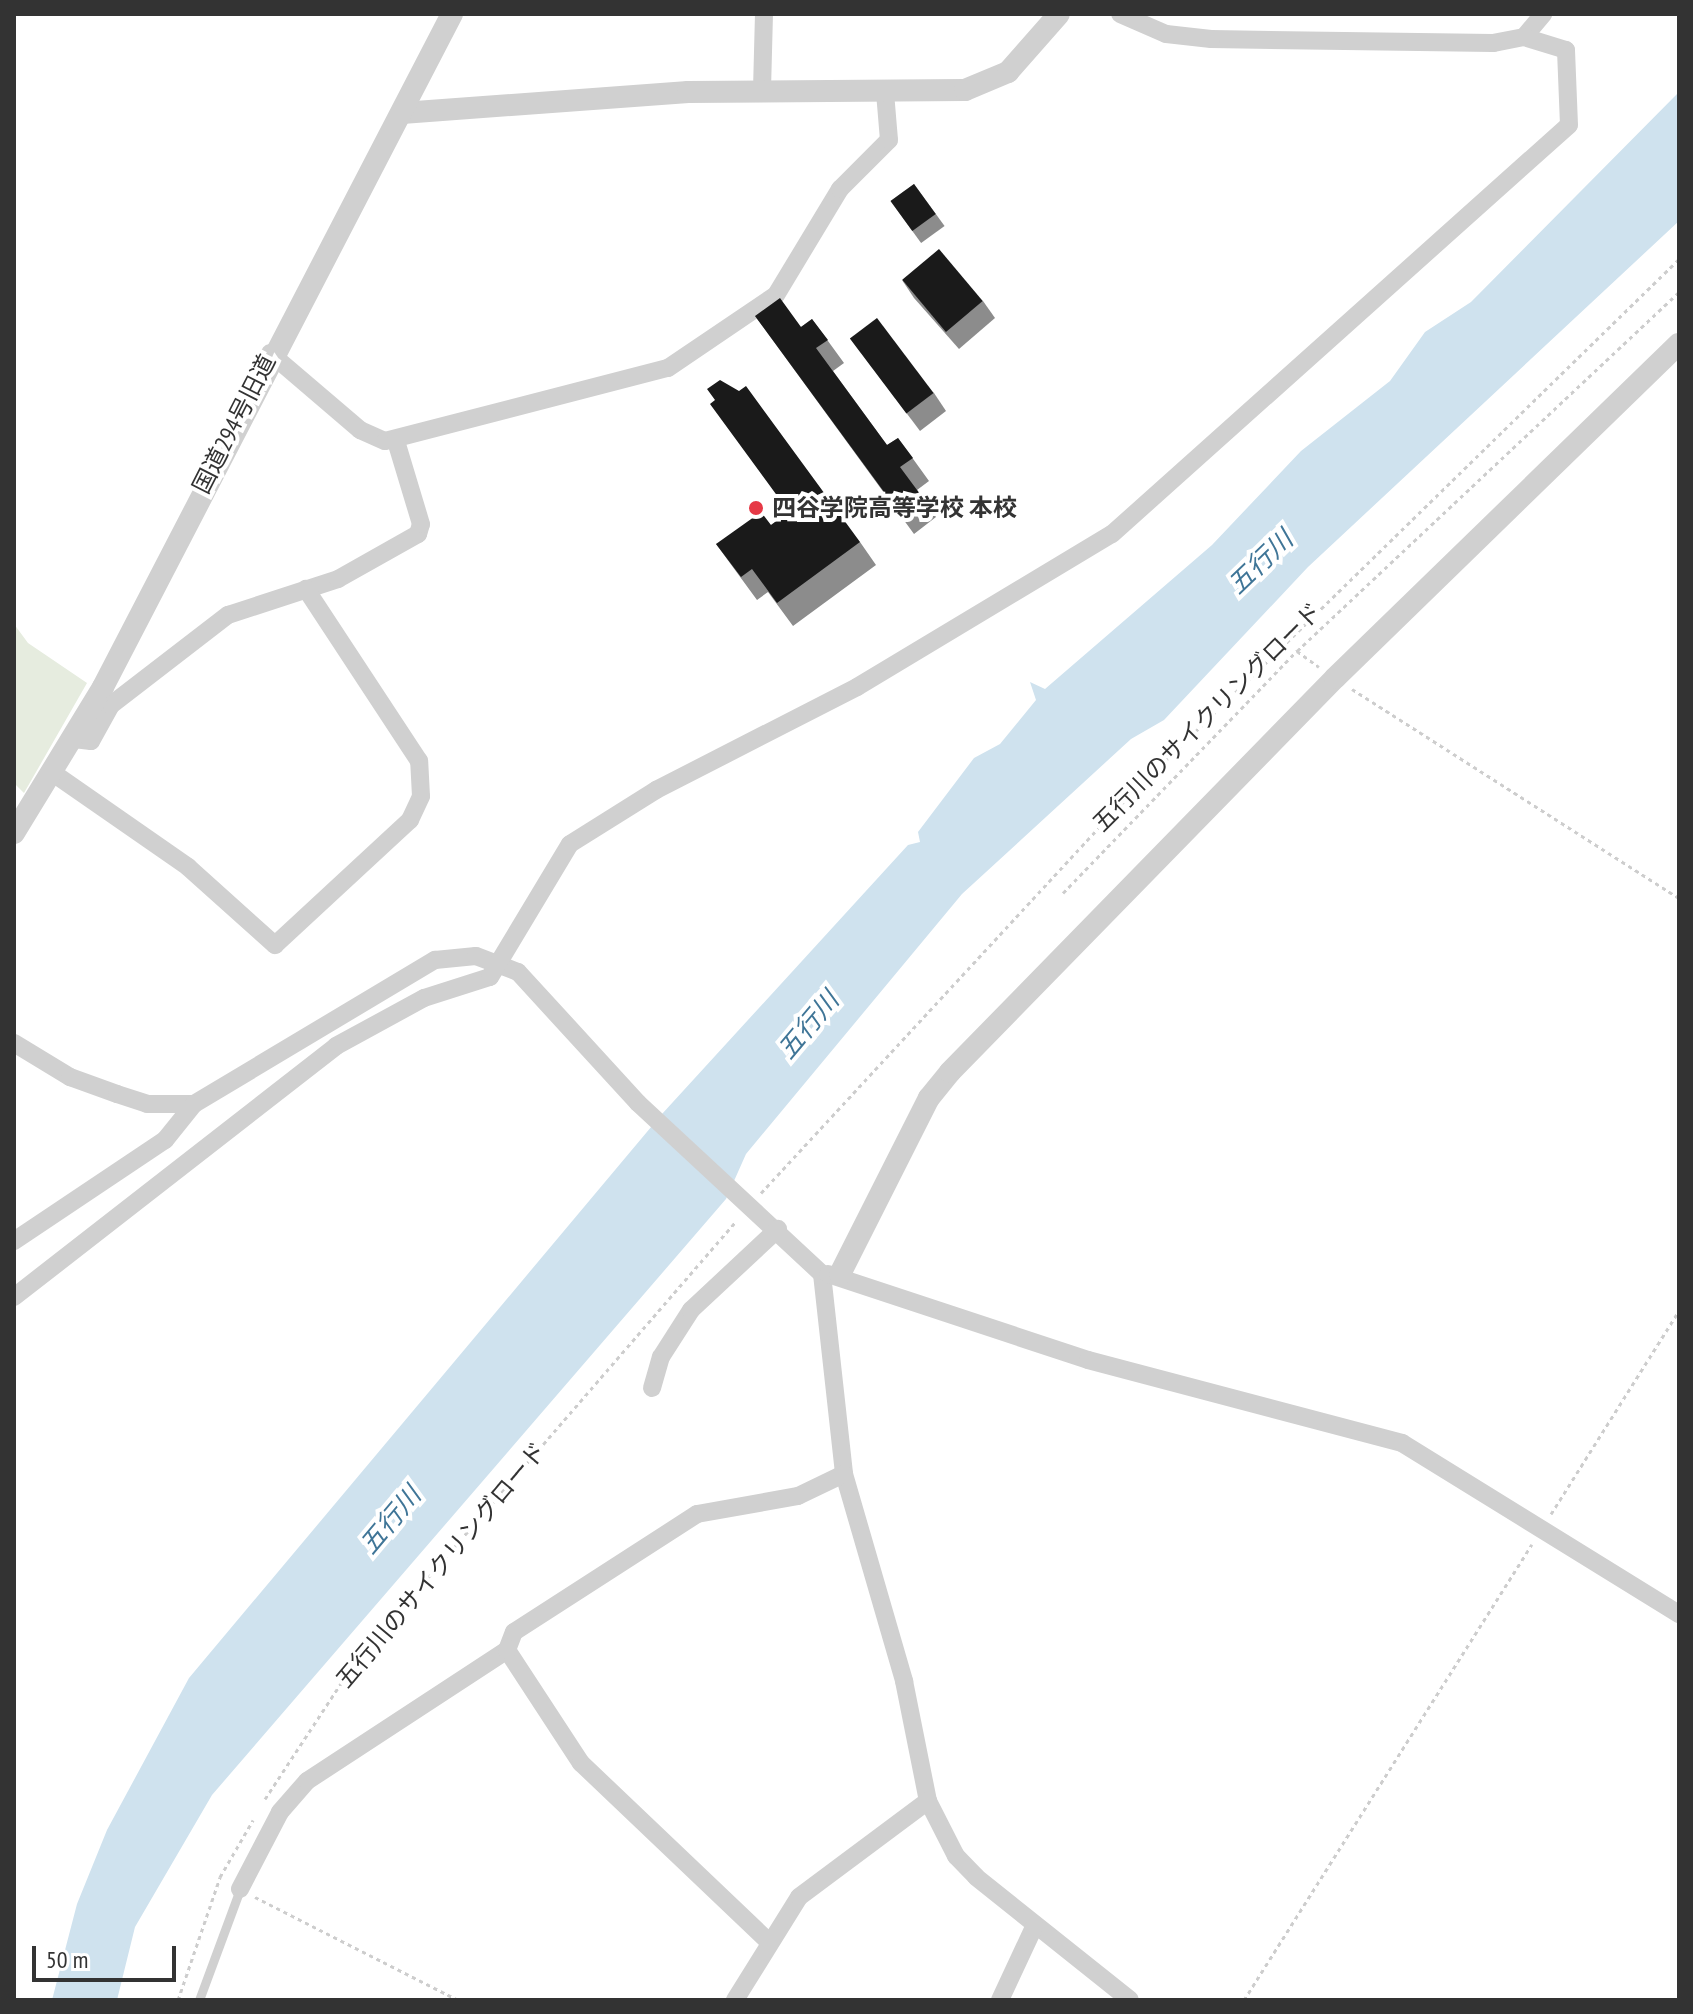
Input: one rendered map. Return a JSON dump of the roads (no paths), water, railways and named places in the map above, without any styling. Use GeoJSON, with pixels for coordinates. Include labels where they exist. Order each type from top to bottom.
{"type":"FeatureCollection","features":[{"type":"Feature","properties":{"kind":"street","name":"国道294号旧道"},"geometry":{"type":"LineString","coordinates":[[14,833],[74,739],[270,353],[402,113],[452,14]]}},
{"type":"Feature","properties":{"kind":"street"},"geometry":{"type":"LineString","coordinates":[[762,90],[764,14]]}},
{"type":"Feature","properties":{"kind":"street"},"geometry":{"type":"LineString","coordinates":[[402,113],[762,90],[885,92],[988,84],[1027,56],[1059,14]]}},
{"type":"Feature","properties":{"kind":"street"},"geometry":{"type":"LineString","coordinates":[[14,1297],[336,1046],[424,998],[490,977],[505,961],[531,900],[570,844],[656,790],[857,687],[1112,534],[1569,125],[1566,50],[1524,37],[1493,43],[1211,39],[1166,34],[1120,14]]}},
{"type":"Feature","properties":{"kind":"street"},"geometry":{"type":"LineString","coordinates":[[1524,37],[1543,14]]}},
{"type":"Feature","properties":{"kind":"street"},"geometry":{"type":"LineString","coordinates":[[270,353],[360,430],[396,441],[637,381],[776,295],[840,189],[889,140],[885,92]]}},
{"type":"Feature","properties":{"kind":"street"},"geometry":{"type":"LineString","coordinates":[[1130,2000],[1034,1927],[956,1856],[928,1801],[904,1681],[844,1474],[831,1274],[929,1098],[950,1072],[1335,678],[1679,344]]}},
{"type":"Feature","properties":{"kind":"street"},"geometry":{"type":"LineString","coordinates":[[74,739],[91,741],[111,705],[222,619],[382,558],[421,529],[396,441]]}},
{"type":"Feature","properties":{"kind":"street"},"geometry":{"type":"LineString","coordinates":[[53,773],[188,867],[275,945],[410,820],[422,788],[419,761],[306,589]]}},
{"type":"Feature","properties":{"kind":"street"},"geometry":{"type":"LineString","coordinates":[[14,1241],[165,1140],[194,1104],[435,960],[505,961],[638,1103],[831,1274],[1088,1360],[1402,1443],[1679,1614]]}},
{"type":"Feature","properties":{"kind":"street"},"geometry":{"type":"LineString","coordinates":[[14,1043],[70,1077],[117,1094],[147,1104],[194,1104]]}},
{"type":"Feature","properties":{"kind":"street"},"geometry":{"type":"LineString","coordinates":[[652,1388],[661,1357],[691,1310],[778,1229]]}},
{"type":"Feature","properties":{"kind":"street"},"geometry":{"type":"LineString","coordinates":[[240,1889],[280,1812],[307,1781],[507,1650],[514,1632],[697,1514],[798,1496],[844,1474]]}},
{"type":"Feature","properties":{"kind":"street"},"geometry":{"type":"LineString","coordinates":[[507,1650],[581,1763],[770,1943]]}},
{"type":"Feature","properties":{"kind":"street"},"geometry":{"type":"LineString","coordinates":[[735,2000],[799,1897],[928,1801]]}},
{"type":"Feature","properties":{"kind":"street"},"geometry":{"type":"LineString","coordinates":[[1000,2000],[1034,1927]]}},
{"type":"Feature","properties":{"kind":"lane"},"geometry":{"type":"LineString","coordinates":[[199,2000],[240,1889]]}},
{"type":"Feature","properties":{"kind":"water","name":"五行川"},"geometry":{"type":"Polygon","coordinates":[[[1679,92],[1679,221],[1308,567],[1164,720],[1131,739],[962,894],[746,1154],[726,1199],[212,1795],[135,1927],[117,2000],[52,2000],[77,1904],[107,1830],[189,1678],[662,1114],[908,845],[920,842],[918,832],[974,758],[1000,744],[1036,700],[1030,682],[1045,689],[1212,545],[1301,451],[1390,381],[1425,332],[1471,302],[1679,92]]]}},
{"type":"Feature","properties":{"kind":"place","name":"四谷学院高等学校 本校"},"geometry":{"type":"Point","coordinates":[756,508]}}]}
